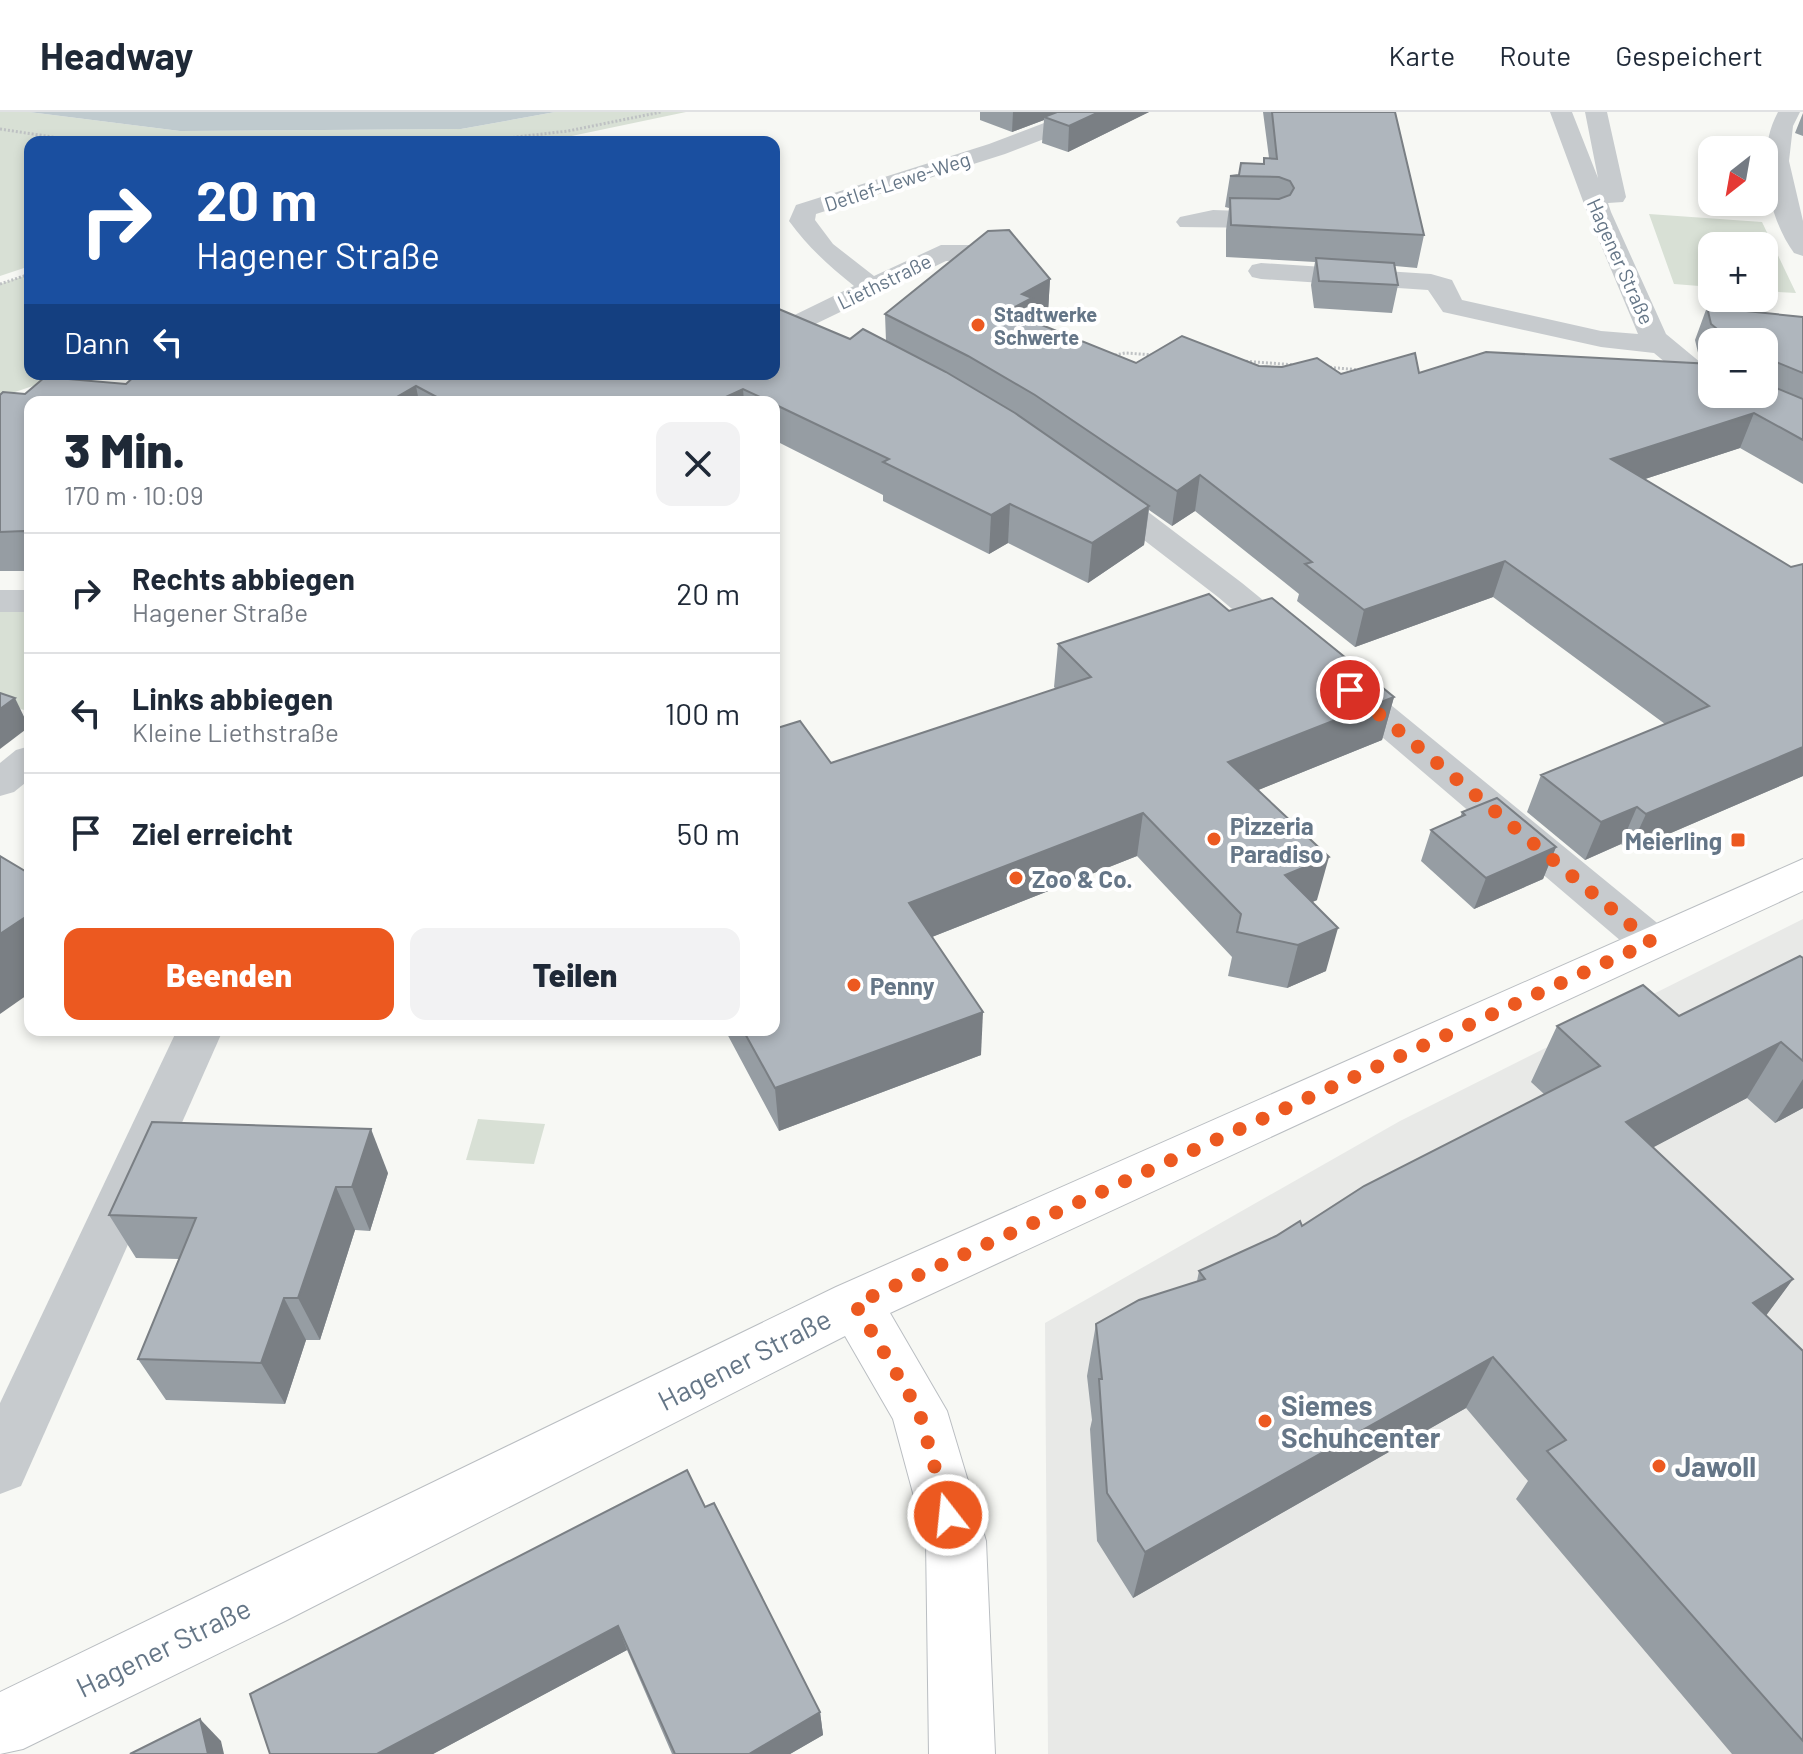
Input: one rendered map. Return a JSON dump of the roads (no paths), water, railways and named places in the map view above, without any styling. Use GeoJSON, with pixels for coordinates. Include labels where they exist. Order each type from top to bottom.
{"type":"FeatureCollection","features":[{"type":"Feature","properties":{"kind":"main road","name":"Hagener Straße"},"geometry":{"type":"LineString","coordinates":[[0,1726],[278,1592],[855,1304],[1803,874]]}},
{"type":"Feature","properties":{"kind":"main road"},"geometry":{"type":"LineString","coordinates":[[855,1304],[919,1411],[956,1541],[962,1754]]}},
{"type":"Feature","properties":{"kind":"street","name":"Hagener Straße"},"geometry":{"type":"LineString","coordinates":[[1561,112],[1568,138],[1654,338],[1698,375]]}},
{"type":"Feature","properties":{"kind":"street"},"geometry":{"type":"LineString","coordinates":[[1596,112],[1639,300]]}},
{"type":"Feature","properties":{"kind":"street"},"geometry":{"type":"LineString","coordinates":[[1789,112],[1782,121],[1778,177],[1794,233],[1803,248]]}},
{"type":"Feature","properties":{"kind":"street","name":"Detlef-Lewe-Weg"},"geometry":{"type":"LineString","coordinates":[[872,287],[824,249],[802,221],[805,210],[982,154],[1091,113]]}},
{"type":"Feature","properties":{"kind":"street"},"geometry":{"type":"LineString","coordinates":[[1189,222],[1213,218],[1273,220]]}},
{"type":"Feature","properties":{"kind":"street","name":"Liethstraße"},"geometry":{"type":"LineString","coordinates":[[780,335],[823,331],[872,287],[941,253],[1001,253]]}},
{"type":"Feature","properties":{"kind":"street"},"geometry":{"type":"LineString","coordinates":[[1261,271],[1431,282],[1443,286],[1448,303],[1461,308],[1601,339],[1663,345]]}},
{"type":"Feature","properties":{"kind":"street"},"geometry":{"type":"LineString","coordinates":[[1067,466],[1202,567],[1651,942]]}},
{"type":"Feature","properties":{"kind":"street"},"geometry":{"type":"LineString","coordinates":[[0,601],[24,601]]}},
{"type":"Feature","properties":{"kind":"street"},"geometry":{"type":"LineString","coordinates":[[0,783],[24,764]]}},
{"type":"Feature","properties":{"kind":"street"},"geometry":{"type":"LineString","coordinates":[[0,1466],[197,1036]]}},
{"type":"Feature","properties":{"kind":"place","name":"Stadtwerke Schwerte"},"geometry":{"type":"Point","coordinates":[978,325]}},
{"type":"Feature","properties":{"kind":"place","name":"Pizzeria Paradiso"},"geometry":{"type":"Point","coordinates":[1214,839]}},
{"type":"Feature","properties":{"kind":"place","name":"Meierling"},"geometry":{"type":"Point","coordinates":[1738,840]}},
{"type":"Feature","properties":{"kind":"place","name":"Zoo & Co."},"geometry":{"type":"Point","coordinates":[1016,878]}},
{"type":"Feature","properties":{"kind":"place","name":"Penny"},"geometry":{"type":"Point","coordinates":[854,985]}},
{"type":"Feature","properties":{"kind":"place","name":"Siemes Schuhcenter"},"geometry":{"type":"Point","coordinates":[1265,1421]}},
{"type":"Feature","properties":{"kind":"place","name":"Jawoll"},"geometry":{"type":"Point","coordinates":[1659,1466]}}]}
